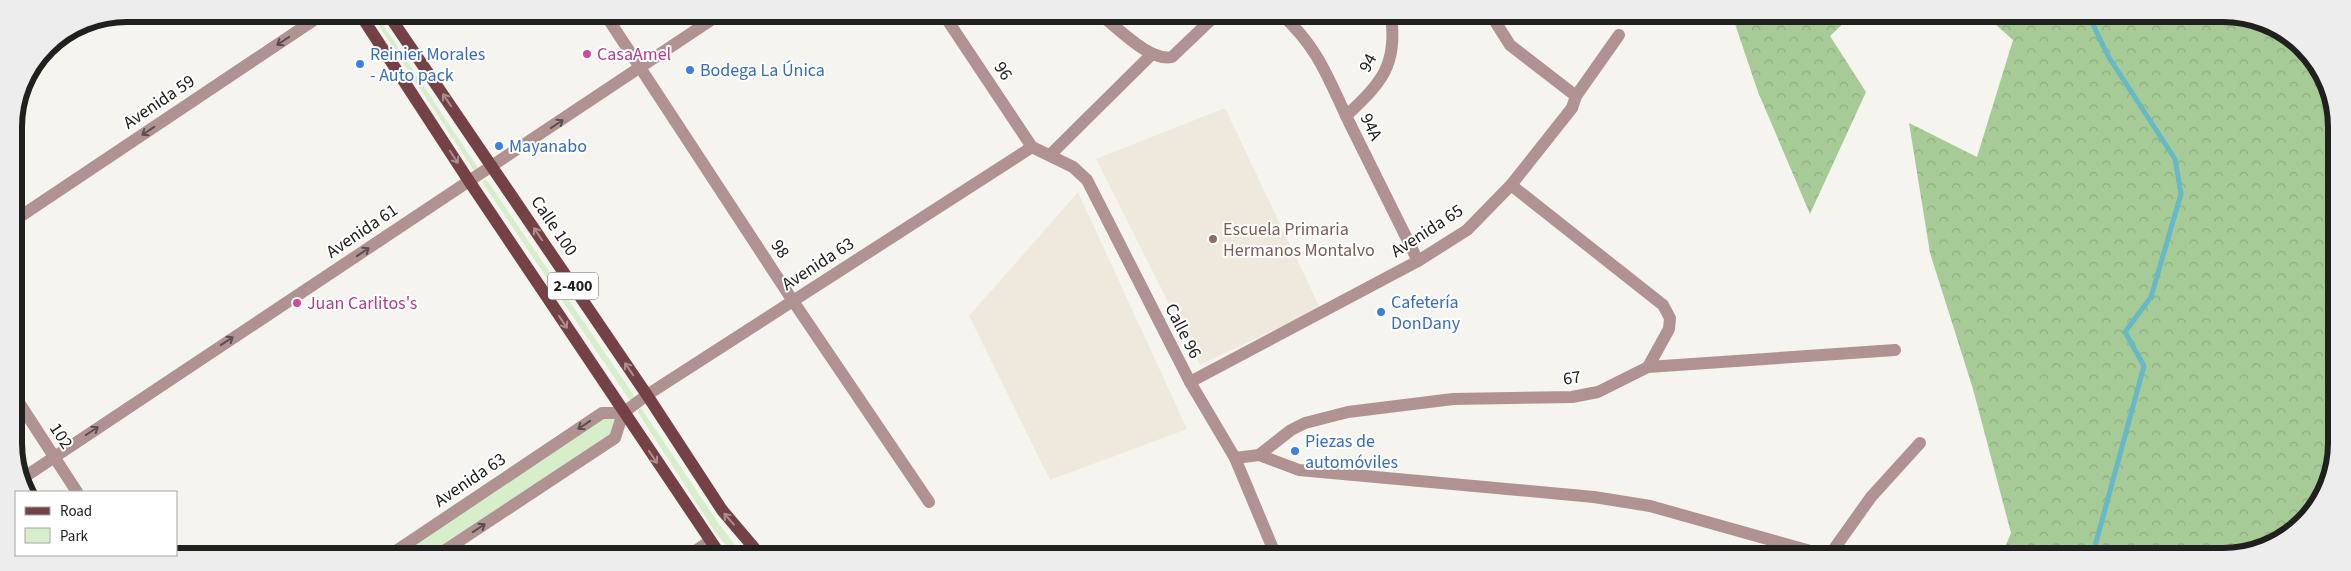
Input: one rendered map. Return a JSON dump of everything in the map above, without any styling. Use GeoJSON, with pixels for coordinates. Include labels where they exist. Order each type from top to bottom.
{"type":"FeatureCollection","features":[{"type":"Feature","properties":{"kind":"main road","name":"2-400"},"geometry":{"type":"LineString","coordinates":[[366,23],[469,181],[715,548]]}},
{"type":"Feature","properties":{"kind":"main road","name":"Calle 100"},"geometry":{"type":"LineString","coordinates":[[394,23],[493,166],[722,510],[754,548]]}},
{"type":"Feature","properties":{"kind":"street"},"geometry":{"type":"LineString","coordinates":[[1111,23],[1152,54],[1165,59],[1172,58],[1208,22]]}},
{"type":"Feature","properties":{"kind":"street","name":"94A"},"geometry":{"type":"LineString","coordinates":[[1289,22],[1310,44],[1326,70],[1346,116],[1418,261]]}},
{"type":"Feature","properties":{"kind":"street","name":"94"},"geometry":{"type":"LineString","coordinates":[[1346,116],[1380,80],[1391,60],[1394,35],[1391,22]]}},
{"type":"Feature","properties":{"kind":"street"},"geometry":{"type":"LineString","coordinates":[[1496,22],[1510,45],[1576,96]]}},
{"type":"Feature","properties":{"kind":"street","name":"Avenida 59"},"geometry":{"type":"LineString","coordinates":[[23,214],[311,23]]}},
{"type":"Feature","properties":{"kind":"street","name":"98"},"geometry":{"type":"LineString","coordinates":[[611,23],[793,301],[929,502]]}},
{"type":"Feature","properties":{"kind":"street","name":"Avenida 61"},"geometry":{"type":"LineString","coordinates":[[27,475],[707,23]]}},
{"type":"Feature","properties":{"kind":"street","name":"96"},"geometry":{"type":"LineString","coordinates":[[949,23],[1032,147]]}},
{"type":"Feature","properties":{"kind":"street","name":"Avenida 65"},"geometry":{"type":"LineString","coordinates":[[1190,382],[1418,261],[1467,230],[1511,184],[1572,108],[1576,96],[1619,35]]}},
{"type":"Feature","properties":{"kind":"street"},"geometry":{"type":"LineString","coordinates":[[1050,155],[1152,54]]}},
{"type":"Feature","properties":{"kind":"street","name":"Calle 96"},"geometry":{"type":"LineString","coordinates":[[1032,147],[1073,167],[1088,180],[1190,382],[1235,458],[1273,548]]}},
{"type":"Feature","properties":{"kind":"street","name":"Avenida 63"},"geometry":{"type":"LineString","coordinates":[[400,548],[602,413],[624,413],[647,395],[1032,147]]}},
{"type":"Feature","properties":{"kind":"street"},"geometry":{"type":"LineString","coordinates":[[1511,184],[1663,304],[1670,318],[1669,328],[1648,367]]}},
{"type":"Feature","properties":{"kind":"street","name":"67"},"geometry":{"type":"LineString","coordinates":[[1259,455],[1291,430],[1305,423],[1348,412],[1453,399],[1572,397],[1598,392],[1648,367],[1895,350]]}},
{"type":"Feature","properties":{"kind":"street","name":"102"},"geometry":{"type":"LineString","coordinates":[[22,407],[76,491]]}},
{"type":"Feature","properties":{"kind":"street"},"geometry":{"type":"LineString","coordinates":[[449,548],[615,438],[624,413]]}},
{"type":"Feature","properties":{"kind":"street"},"geometry":{"type":"LineString","coordinates":[[1836,548],[1871,497],[1920,443]]}},
{"type":"Feature","properties":{"kind":"street"},"geometry":{"type":"LineString","coordinates":[[1235,458],[1259,455],[1299,470],[1594,496],[1631,503],[1801,548]]}},
{"type":"Feature","properties":{"kind":"street"},"geometry":{"type":"LineString","coordinates":[[700,548],[710,541]]}},
{"type":"Feature","properties":{"kind":"shaded area","name":"Escuela Primaria Hermanos Montalvo"},"geometry":{"type":"Polygon","coordinates":[[[1225,108],[1320,308],[1200,365],[1096,159],[1225,108]]]}},
{"type":"Feature","properties":{"kind":"shaded area"},"geometry":{"type":"Polygon","coordinates":[[[1078,192],[1187,429],[1050,480],[969,316],[1078,192]]]}},
{"type":"Feature","properties":{"kind":"green space"},"geometry":{"type":"Polygon","coordinates":[[[1734,22],[1845,22],[1830,36],[1866,92],[1810,214],[1758,92],[1734,22]]]}},
{"type":"Feature","properties":{"kind":"green space"},"geometry":{"type":"Polygon","coordinates":[[[1993,22],[2237,23],[2257,28],[2282,40],[2298,53],[2314,75],[2323,94],[2328,121],[2328,450],[2323,477],[2307,507],[2293,522],[2270,538],[2251,545],[2230,548],[2005,548],[2011,533],[1973,389],[1930,253],[1909,123],[1977,157],[2013,40],[1993,22]]]}},
{"type":"Feature","properties":{"kind":"green space"},"geometry":{"type":"Polygon","coordinates":[[[377,23],[382,23],[478,168],[474,171],[377,23]]]}},
{"type":"Feature","properties":{"kind":"green space"},"geometry":{"type":"Polygon","coordinates":[[[486,179],[635,397],[630,401],[482,182],[486,179]]]}},
{"type":"Feature","properties":{"kind":"green space"},"geometry":{"type":"Polygon","coordinates":[[[641,408],[721,527],[738,548],[728,548],[715,532],[637,411],[641,408]]]}},
{"type":"Feature","properties":{"kind":"green space"},"geometry":{"type":"Polygon","coordinates":[[[604,418],[616,419],[611,434],[440,548],[409,548],[604,418]]]}},
{"type":"Feature","properties":{"kind":"waterway"},"geometry":{"type":"LineString","coordinates":[[2092,22],[2108,56],[2175,159],[2181,194],[2151,297],[2125,332],[2144,366],[2094,548]]}},
{"type":"Feature","properties":{"kind":"place","name":"CasaAmel"},"geometry":{"type":"Point","coordinates":[587,54]}},
{"type":"Feature","properties":{"kind":"place","name":"Reinier Morales - Auto pack"},"geometry":{"type":"Point","coordinates":[360,64]}},
{"type":"Feature","properties":{"kind":"place","name":"Bodega La Única"},"geometry":{"type":"Point","coordinates":[690,70]}},
{"type":"Feature","properties":{"kind":"place","name":"Mayanabo"},"geometry":{"type":"Point","coordinates":[499,146]}},
{"type":"Feature","properties":{"kind":"place","name":"Escuela Primaria Hermanos Montalvo"},"geometry":{"type":"Point","coordinates":[1213,239]}},
{"type":"Feature","properties":{"kind":"place","name":"Juan Carlitos's"},"geometry":{"type":"Point","coordinates":[297,303]}},
{"type":"Feature","properties":{"kind":"place","name":"Cafetería DonDany"},"geometry":{"type":"Point","coordinates":[1381,312]}},
{"type":"Feature","properties":{"kind":"place","name":"Piezas de automóviles"},"geometry":{"type":"Point","coordinates":[1295,451]}}]}
